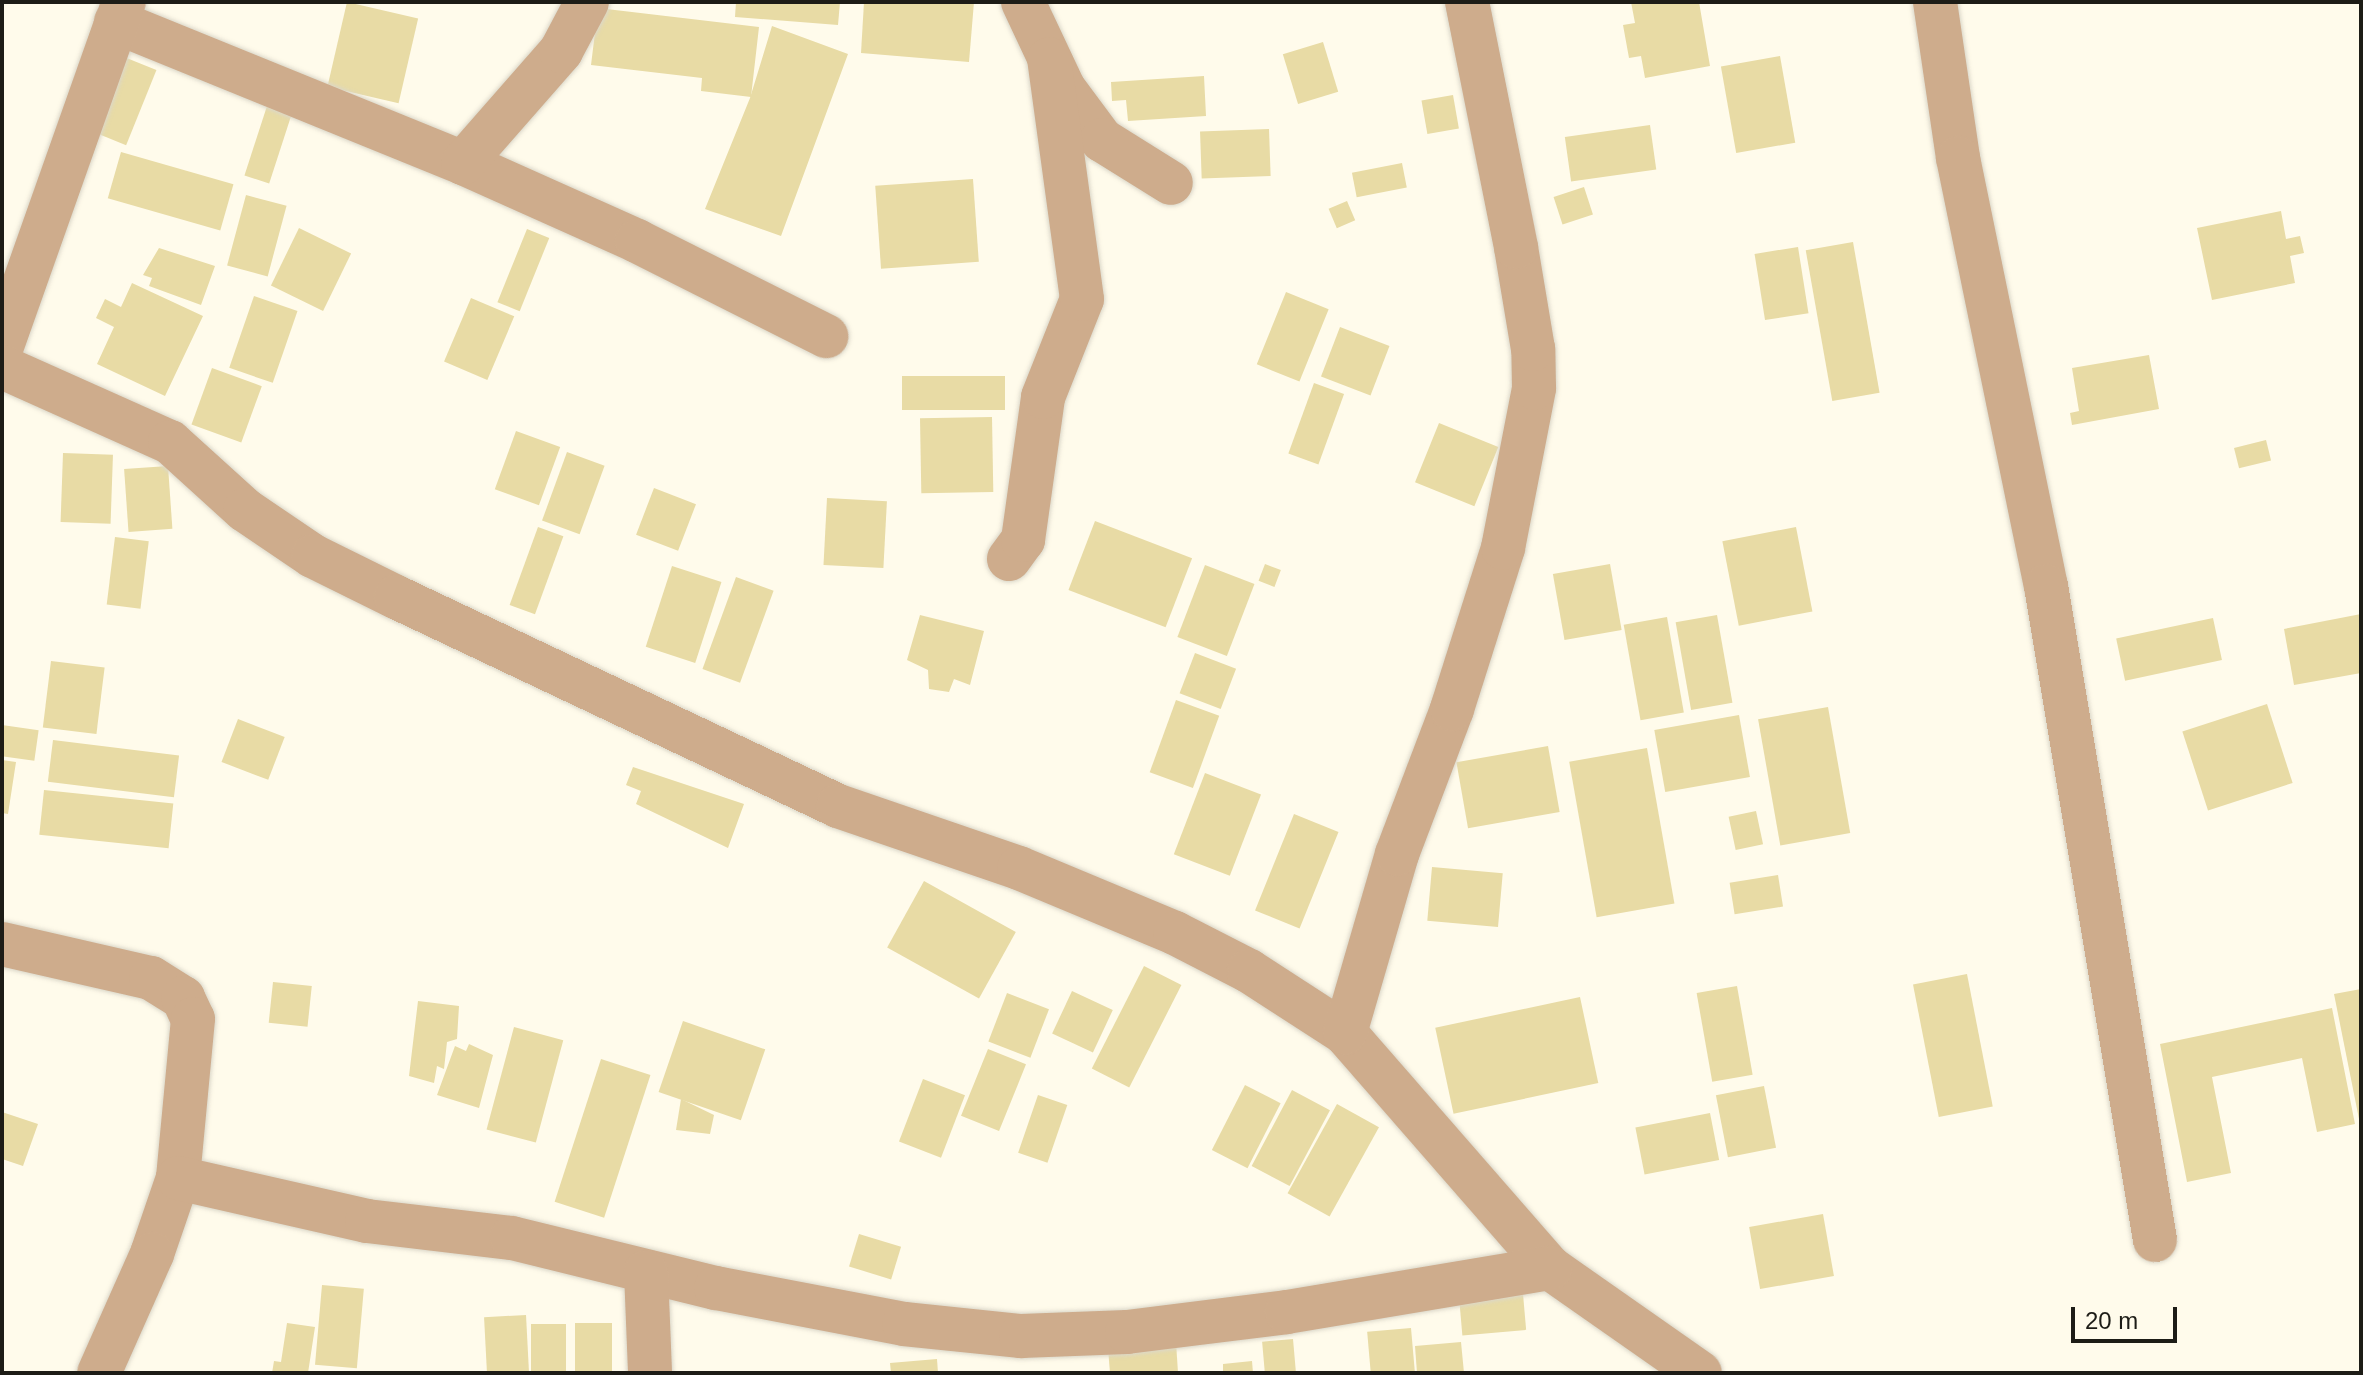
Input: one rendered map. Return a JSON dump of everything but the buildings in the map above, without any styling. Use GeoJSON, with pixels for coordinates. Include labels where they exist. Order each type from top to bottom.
{"type":"FeatureCollection","features":[{"type":"Feature","properties":{"kind":"street"},"geometry":{"type":"LineString","coordinates":[[463,163],[561,51],[587,2]]}},
{"type":"Feature","properties":{"kind":"street"},"geometry":{"type":"LineString","coordinates":[[1023,2],[1049,59],[1102,140],[1171,183]]}},
{"type":"Feature","properties":{"kind":"street"},"geometry":{"type":"LineString","coordinates":[[1345,1033],[1397,854],[1452,709],[1503,548],[1534,388],[1533,349],[1516,247],[1467,2]]}},
{"type":"Feature","properties":{"kind":"street"},"geometry":{"type":"LineString","coordinates":[[1935,2],[1958,158],[2046,586],[2155,1240]]}},
{"type":"Feature","properties":{"kind":"street"},"geometry":{"type":"LineString","coordinates":[[2,346],[120,12],[637,241],[826,336]]}},
{"type":"Feature","properties":{"kind":"street"},"geometry":{"type":"LineString","coordinates":[[1009,559],[1023,540],[1043,397],[1082,299],[1049,59]]}},
{"type":"Feature","properties":{"kind":"street"},"geometry":{"type":"LineString","coordinates":[[2,367],[170,442],[245,510],[313,556],[396,597],[838,806],[1019,868],[1175,933],[1249,971],[1345,1033],[1550,1268],[1700,1373]]}},
{"type":"Feature","properties":{"kind":"street"},"geometry":{"type":"LineString","coordinates":[[2,944],[151,978],[183,998],[193,1019],[178,1178],[152,1254],[99,1373]]}},
{"type":"Feature","properties":{"kind":"street"},"geometry":{"type":"LineString","coordinates":[[178,1178],[367,1221],[512,1238],[646,1272],[904,1324],[1021,1336],[1127,1332],[1287,1312],[1550,1268]]}},
{"type":"Feature","properties":{"kind":"street"},"geometry":{"type":"LineString","coordinates":[[646,1272],[650,1373]]}}]}
